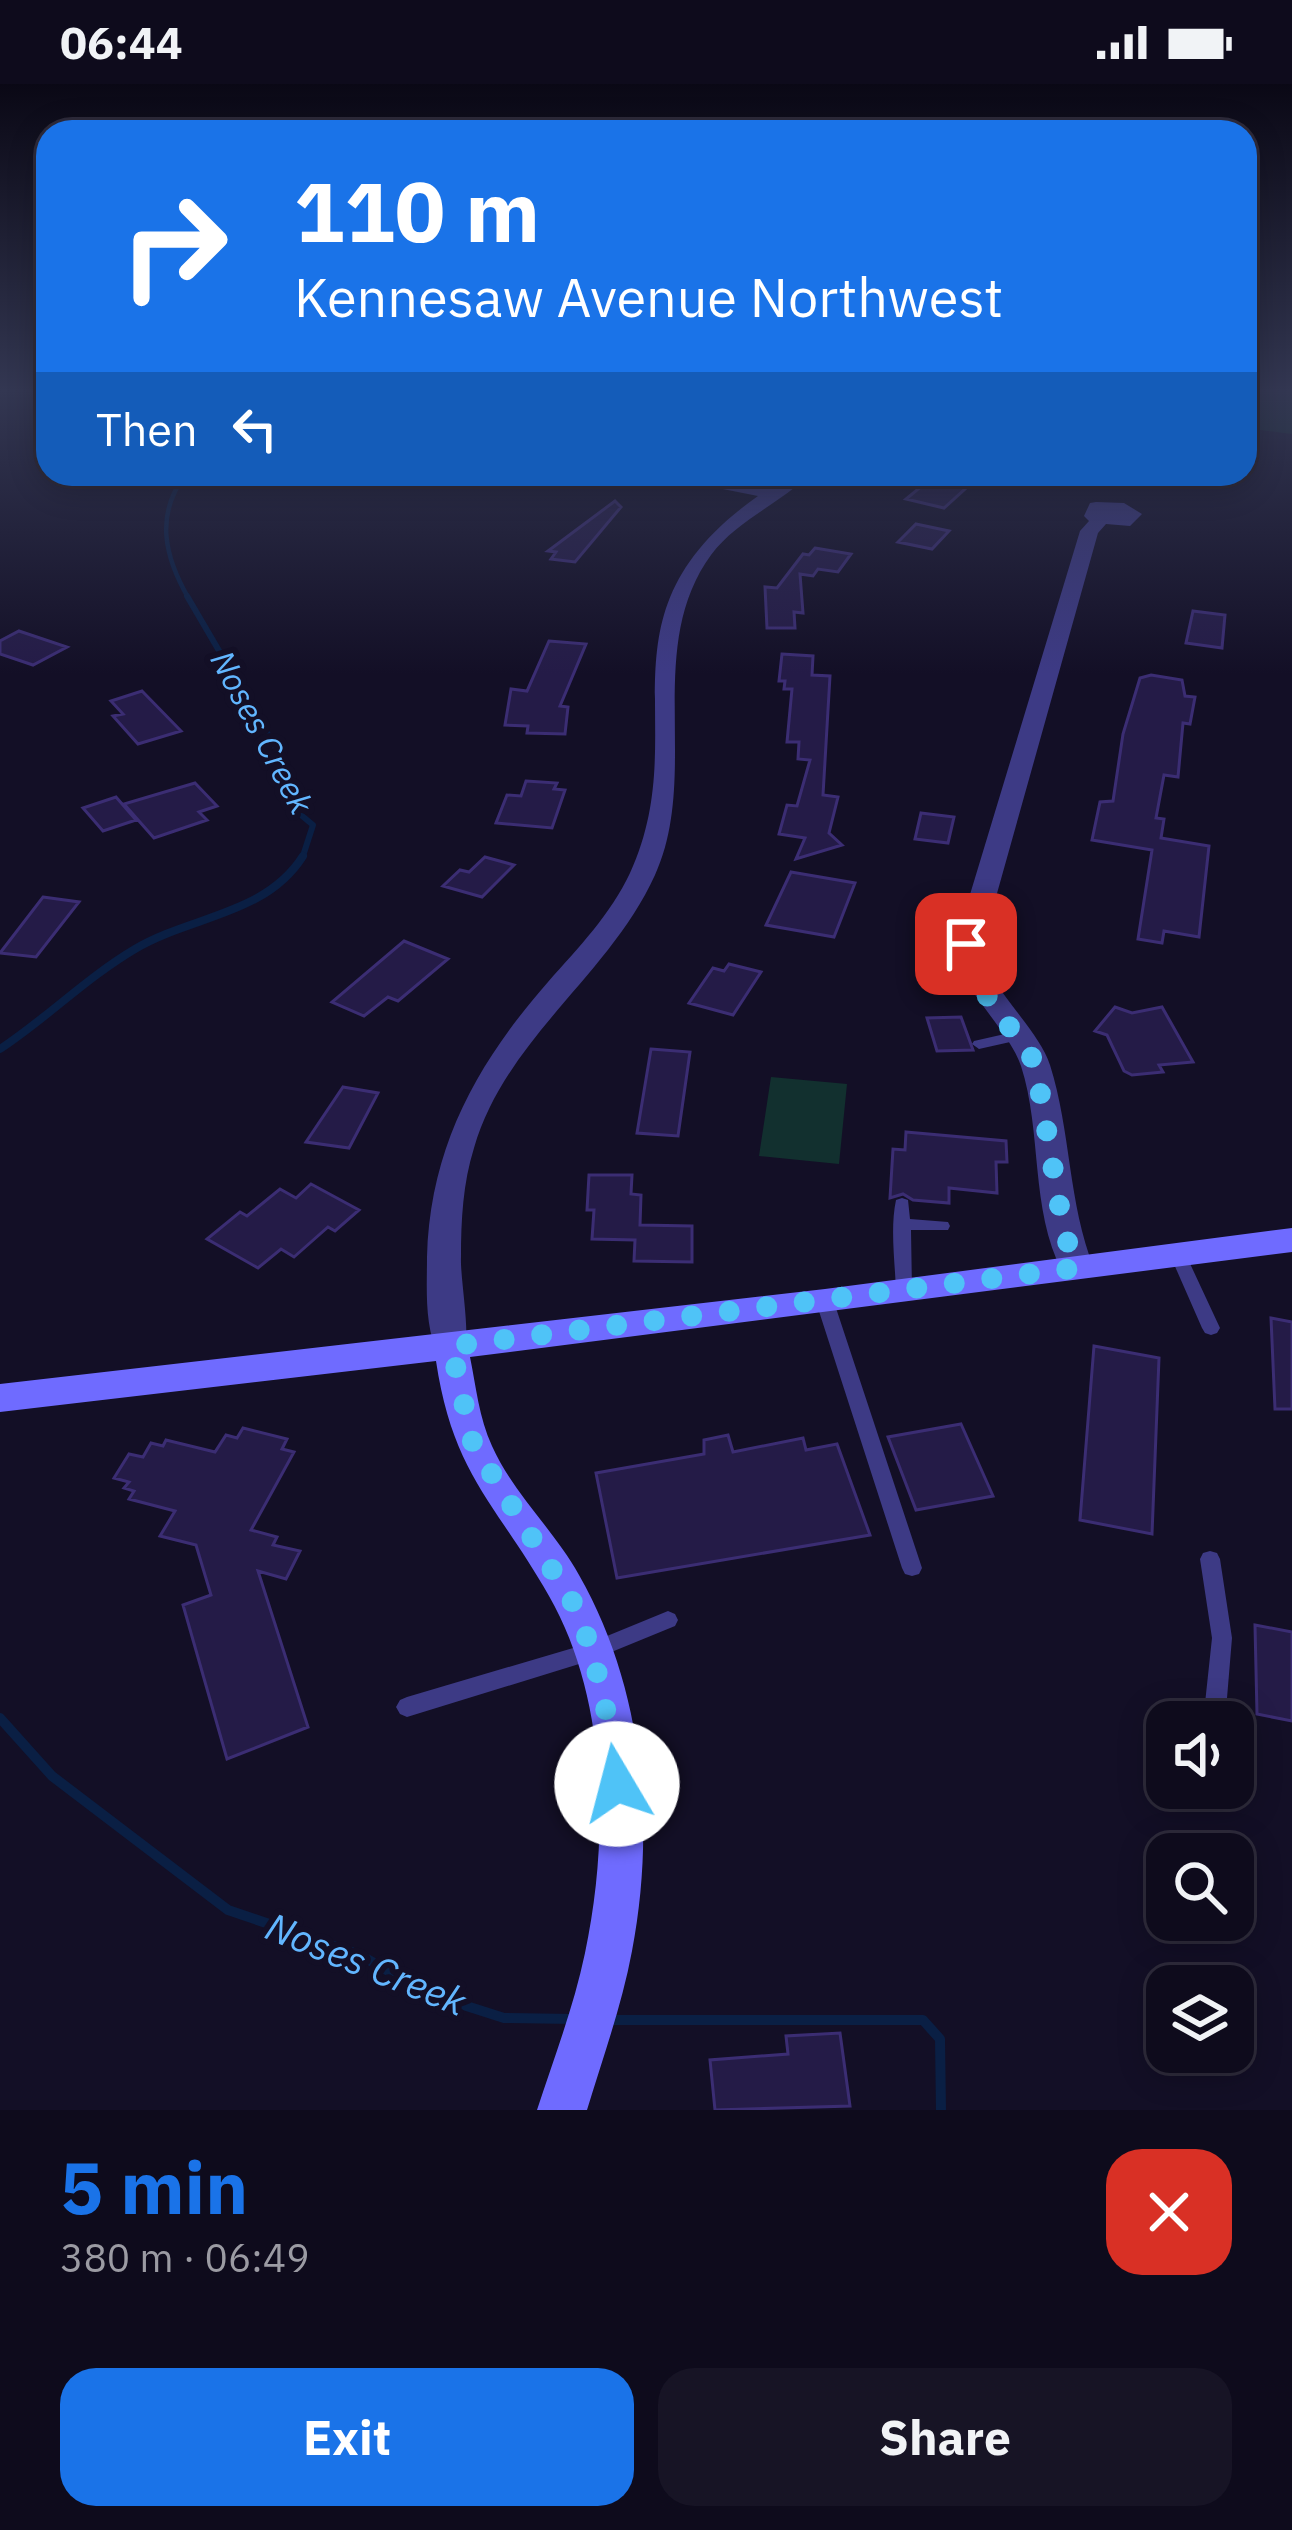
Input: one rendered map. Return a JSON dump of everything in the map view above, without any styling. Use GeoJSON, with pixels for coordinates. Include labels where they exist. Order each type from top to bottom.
{"type":"FeatureCollection","features":[{"type":"Feature","properties":{"kind":"street"},"geometry":{"type":"LineString","coordinates":[[731,486],[775,493]]}},
{"type":"Feature","properties":{"kind":"street"},"geometry":{"type":"LineString","coordinates":[[562,2110],[599,1990],[615,1912],[620,1822],[614,1745],[592,1651],[575,1606],[473,1444],[445,1320],[443,1206],[466,1119],[504,1052],[608,928],[643,872],[664,801],[667,651],[674,607],[704,551],[785,486]]}},
{"type":"Feature","properties":{"kind":"street"},"geometry":{"type":"LineString","coordinates":[[1077,1268],[1064,1232],[1050,1162],[1040,1076],[1018,1036],[977,982],[966,944],[1089,531],[1100,520]]}},
{"type":"Feature","properties":{"kind":"street"},"geometry":{"type":"LineString","coordinates":[[0,1398],[825,1302],[1292,1240]]}},
{"type":"Feature","properties":{"kind":"lane"},"geometry":{"type":"LineString","coordinates":[[979,1044],[1018,1036]]}},
{"type":"Feature","properties":{"kind":"lane"},"geometry":{"type":"LineString","coordinates":[[904,1291],[902,1214],[942,1226]]}},
{"type":"Feature","properties":{"kind":"lane"},"geometry":{"type":"LineString","coordinates":[[1178,1255],[1210,1328]]}},
{"type":"Feature","properties":{"kind":"lane"},"geometry":{"type":"LineString","coordinates":[[825,1302],[912,1568]]}},
{"type":"Feature","properties":{"kind":"lane"},"geometry":{"type":"LineString","coordinates":[[1210,1559],[1222,1638],[1216,1701]]}},
{"type":"Feature","properties":{"kind":"lane"},"geometry":{"type":"LineString","coordinates":[[407,1707],[592,1651],[668,1620]]}},
{"type":"Feature","properties":{"kind":"green space"},"geometry":{"type":"Polygon","coordinates":[[[771,1077],[847,1084],[839,1164],[759,1156],[771,1077]]]}},
{"type":"Feature","properties":{"kind":"building"},"geometry":{"type":"Polygon","coordinates":[[[922,486],[966,488],[944,508],[906,499],[922,486]]]}},
{"type":"Feature","properties":{"kind":"building"},"geometry":{"type":"Polygon","coordinates":[[[615,501],[621,507],[575,562],[551,559],[556,552],[548,551],[615,501]]]}},
{"type":"Feature","properties":{"kind":"building"},"geometry":{"type":"Polygon","coordinates":[[[916,524],[949,531],[932,549],[898,542],[916,524]]]}},
{"type":"Feature","properties":{"kind":"building"},"geometry":{"type":"Polygon","coordinates":[[[815,548],[851,554],[838,572],[818,569],[813,576],[800,574],[803,613],[794,612],[795,628],[767,628],[765,587],[777,588],[803,554],[815,548]]]}},
{"type":"Feature","properties":{"kind":"building"},"geometry":{"type":"Polygon","coordinates":[[[1193,611],[1225,615],[1222,648],[1186,643],[1193,611]]]}},
{"type":"Feature","properties":{"kind":"building"},"geometry":{"type":"Polygon","coordinates":[[[19,631],[67,647],[33,665],[0,654],[0,641],[19,631]]]}},
{"type":"Feature","properties":{"kind":"building"},"geometry":{"type":"Polygon","coordinates":[[[549,641],[586,644],[560,706],[568,707],[565,734],[527,733],[528,726],[505,725],[511,689],[527,691],[549,641]]]}},
{"type":"Feature","properties":{"kind":"building"},"geometry":{"type":"Polygon","coordinates":[[[782,654],[813,656],[812,675],[830,676],[823,795],[838,797],[829,833],[842,845],[796,859],[805,838],[779,834],[787,805],[797,806],[810,760],[798,759],[799,742],[787,742],[792,689],[784,689],[785,681],[779,681],[782,654]]]}},
{"type":"Feature","properties":{"kind":"building"},"geometry":{"type":"Polygon","coordinates":[[[1140,678],[1182,680],[1185,696],[1195,697],[1190,724],[1183,723],[1178,777],[1164,775],[1156,818],[1164,819],[1161,838],[1209,846],[1199,937],[1164,931],[1162,943],[1138,939],[1152,850],[1092,840],[1100,802],[1113,801],[1123,734],[1140,678]]]}},
{"type":"Feature","properties":{"kind":"building"},"geometry":{"type":"Polygon","coordinates":[[[142,691],[181,731],[138,744],[113,716],[123,714],[111,701],[142,691]]]}},
{"type":"Feature","properties":{"kind":"building"},"geometry":{"type":"Polygon","coordinates":[[[526,781],[557,783],[554,789],[565,790],[552,828],[496,823],[507,795],[521,796],[526,781]]]}},
{"type":"Feature","properties":{"kind":"building"},"geometry":{"type":"Polygon","coordinates":[[[195,783],[217,806],[199,812],[207,820],[154,838],[124,804],[195,783]]]}},
{"type":"Feature","properties":{"kind":"building"},"geometry":{"type":"Polygon","coordinates":[[[116,797],[136,820],[103,831],[83,808],[116,797]]]}},
{"type":"Feature","properties":{"kind":"building"},"geometry":{"type":"Polygon","coordinates":[[[921,813],[954,817],[948,843],[915,839],[921,813]]]}},
{"type":"Feature","properties":{"kind":"building"},"geometry":{"type":"Polygon","coordinates":[[[485,857],[514,865],[482,897],[443,886],[460,870],[469,872],[485,857]]]}},
{"type":"Feature","properties":{"kind":"building"},"geometry":{"type":"Polygon","coordinates":[[[791,872],[855,883],[834,937],[766,925],[791,872]]]}},
{"type":"Feature","properties":{"kind":"building"},"geometry":{"type":"Polygon","coordinates":[[[43,897],[79,902],[36,957],[0,953],[43,897]]]}},
{"type":"Feature","properties":{"kind":"building"},"geometry":{"type":"Polygon","coordinates":[[[404,941],[448,959],[398,1001],[388,997],[364,1016],[332,1002],[404,941]]]}},
{"type":"Feature","properties":{"kind":"building"},"geometry":{"type":"Polygon","coordinates":[[[729,964],[761,972],[733,1015],[689,1003],[713,968],[724,971],[729,964]]]}},
{"type":"Feature","properties":{"kind":"building"},"geometry":{"type":"Polygon","coordinates":[[[1115,1007],[1132,1013],[1162,1007],[1193,1062],[1159,1065],[1163,1072],[1132,1075],[1124,1071],[1107,1035],[1095,1031],[1115,1007]]]}},
{"type":"Feature","properties":{"kind":"building"},"geometry":{"type":"Polygon","coordinates":[[[961,1017],[973,1050],[937,1051],[927,1018],[961,1017]]]}},
{"type":"Feature","properties":{"kind":"building"},"geometry":{"type":"Polygon","coordinates":[[[651,1049],[690,1052],[678,1136],[637,1133],[651,1049]]]}},
{"type":"Feature","properties":{"kind":"building"},"geometry":{"type":"Polygon","coordinates":[[[343,1087],[378,1093],[349,1148],[306,1142],[343,1087]]]}},
{"type":"Feature","properties":{"kind":"building"},"geometry":{"type":"Polygon","coordinates":[[[906,1132],[1006,1141],[1007,1162],[996,1162],[997,1193],[949,1188],[949,1203],[913,1200],[903,1194],[890,1198],[893,1149],[905,1150],[906,1132]]]}},
{"type":"Feature","properties":{"kind":"building"},"geometry":{"type":"Polygon","coordinates":[[[589,1175],[632,1175],[631,1194],[641,1195],[640,1225],[692,1226],[692,1262],[634,1261],[635,1240],[592,1239],[594,1210],[587,1210],[589,1175]]]}},
{"type":"Feature","properties":{"kind":"building"},"geometry":{"type":"Polygon","coordinates":[[[311,1184],[359,1210],[335,1231],[328,1227],[294,1257],[281,1249],[258,1268],[207,1239],[240,1212],[247,1216],[280,1189],[296,1198],[311,1184]]]}},
{"type":"Feature","properties":{"kind":"building"},"geometry":{"type":"Polygon","coordinates":[[[1271,1318],[1292,1322],[1292,1409],[1275,1409],[1271,1318]]]}},
{"type":"Feature","properties":{"kind":"building"},"geometry":{"type":"Polygon","coordinates":[[[1094,1346],[1159,1358],[1152,1534],[1080,1520],[1094,1346]]]}},
{"type":"Feature","properties":{"kind":"building"},"geometry":{"type":"Polygon","coordinates":[[[961,1424],[993,1496],[916,1510],[888,1437],[961,1424]]]}},
{"type":"Feature","properties":{"kind":"building"},"geometry":{"type":"Polygon","coordinates":[[[243,1428],[287,1439],[282,1449],[294,1452],[251,1530],[277,1537],[273,1545],[300,1551],[286,1579],[258,1571],[308,1727],[227,1759],[183,1605],[211,1595],[196,1545],[160,1536],[175,1511],[129,1499],[134,1491],[124,1488],[129,1482],[114,1478],[129,1454],[143,1457],[151,1443],[163,1446],[166,1440],[215,1452],[226,1435],[237,1438],[243,1428]]]}},
{"type":"Feature","properties":{"kind":"building"},"geometry":{"type":"Polygon","coordinates":[[[728,1435],[733,1452],[803,1438],[806,1450],[837,1444],[870,1535],[617,1578],[596,1473],[704,1454],[704,1440],[728,1435]]]}},
{"type":"Feature","properties":{"kind":"building"},"geometry":{"type":"Polygon","coordinates":[[[1255,1625],[1292,1632],[1292,1721],[1257,1714],[1255,1625]]]}},
{"type":"Feature","properties":{"kind":"building"},"geometry":{"type":"Polygon","coordinates":[[[840,2033],[850,2106],[715,2110],[710,2060],[788,2054],[786,2036],[840,2033]]]}},
{"type":"Feature","properties":{"kind":"waterway","name":"Noses Creek"},"geometry":{"type":"LineString","coordinates":[[178,486],[166,536],[189,599]]}},
{"type":"Feature","properties":{"kind":"waterway","name":"Noses Creek"},"geometry":{"type":"LineString","coordinates":[[187,596],[287,767],[301,815],[313,825],[303,856]]}},
{"type":"Feature","properties":{"kind":"waterway","name":"Noses Creek"},"geometry":{"type":"LineString","coordinates":[[0,1049],[117,960],[156,938],[248,903],[287,876],[303,856]]}},
{"type":"Feature","properties":{"kind":"waterway","name":"Noses Creek"},"geometry":{"type":"LineString","coordinates":[[0,1718],[52,1776],[228,1910],[360,1955],[429,1994],[504,2018],[574,2019]]}},
{"type":"Feature","properties":{"kind":"waterway","name":"Noses Creek"},"geometry":{"type":"LineString","coordinates":[[607,2020],[923,2020],[940,2039],[941,2110]]}},
{"type":"Feature","properties":{"kind":"route"},"geometry":{"type":"LineString","coordinates":[[617,1784],[614,1745],[592,1651],[575,1606],[483,1465],[465,1423],[451,1346],[1077,1268],[1066,1242],[1050,1162],[1040,1076],[1027,1048],[977,982],[966,944]]}}]}
